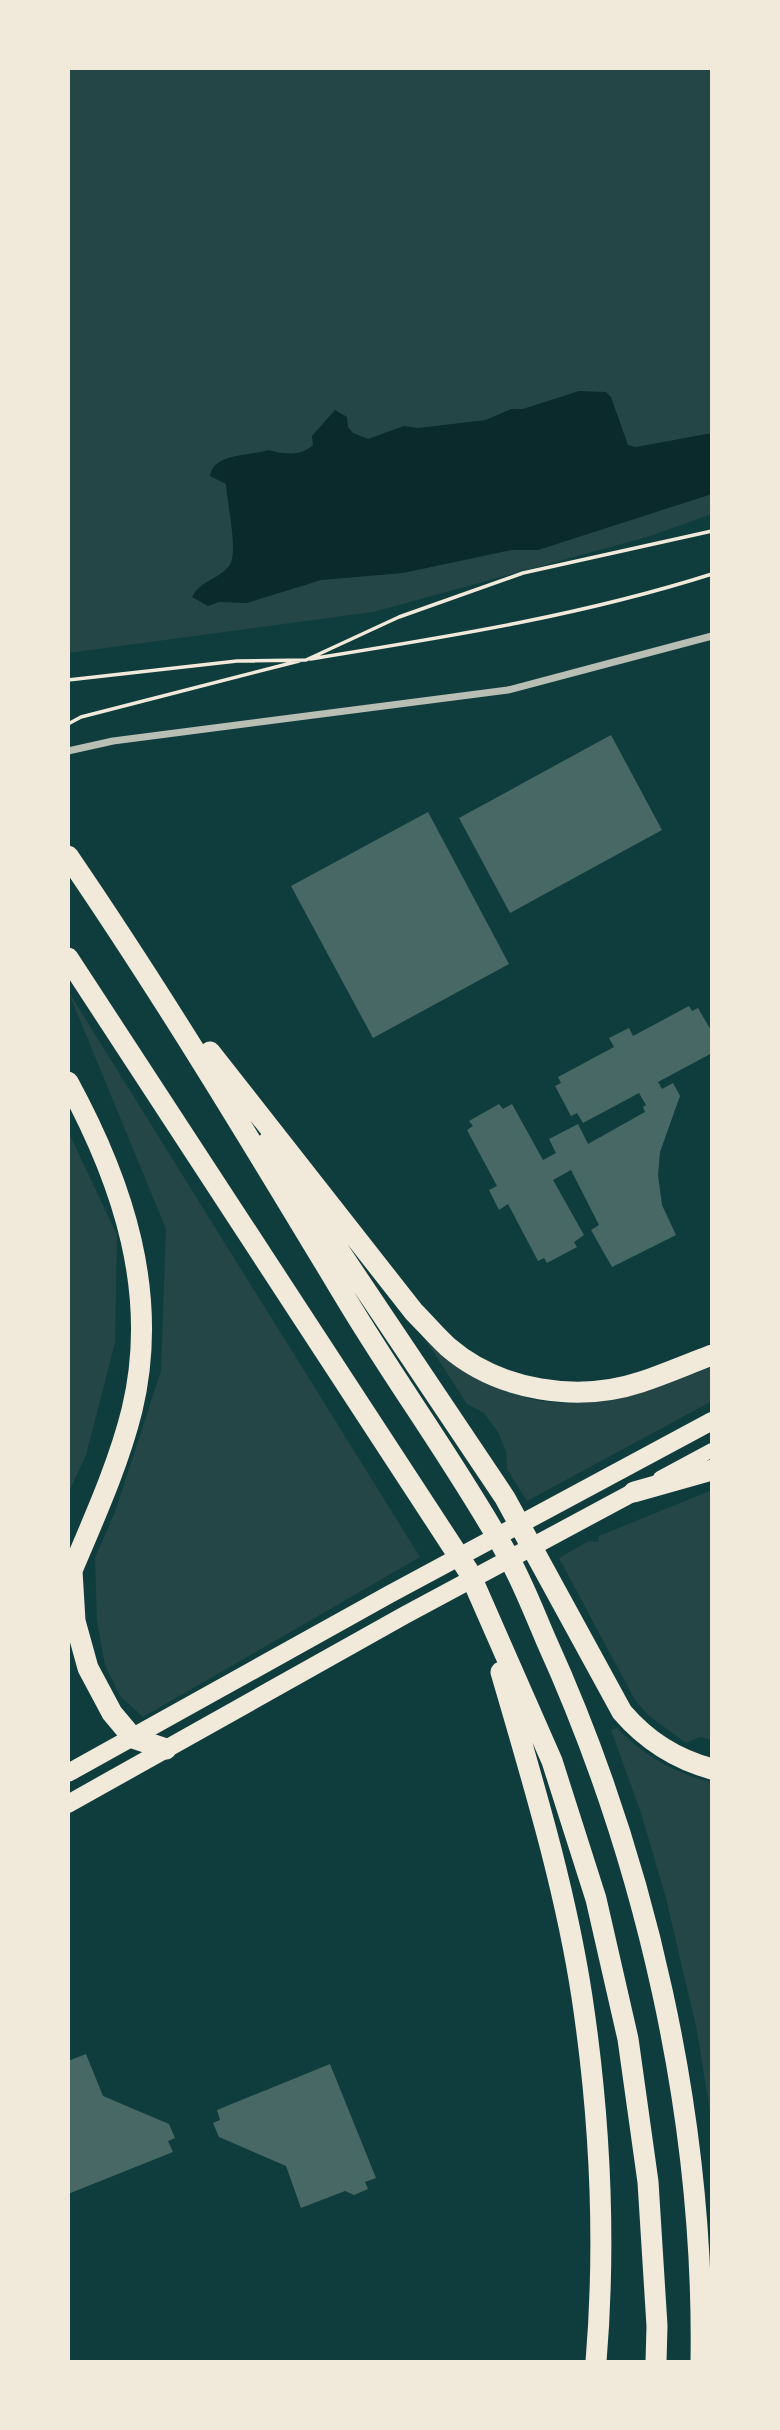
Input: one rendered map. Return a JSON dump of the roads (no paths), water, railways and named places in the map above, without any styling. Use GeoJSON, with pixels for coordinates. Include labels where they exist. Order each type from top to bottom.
{"type":"FeatureCollection","features":[{"type":"Feature","properties":{"kind":"highway"},"geometry":{"type":"LineString","coordinates":[[68,856],[143,965],[373,1343],[506,1551],[572,1698],[626,1849],[665,2005],[691,2164],[702,2325],[701,2362]]}},
{"type":"Feature","properties":{"kind":"highway"},"geometry":{"type":"LineString","coordinates":[[68,958],[478,1589],[552,1762],[596,1899],[628,2039],[648,2182],[657,2326],[656,2362]]}},
{"type":"Feature","properties":{"kind":"highway"},"geometry":{"type":"LineString","coordinates":[[143,965],[414,1312],[449,1348],[492,1375],[513,1382],[540,1390],[590,1393],[639,1383],[712,1355]]}},
{"type":"Feature","properties":{"kind":"highway"},"geometry":{"type":"LineString","coordinates":[[183,1029],[278,1158],[475,1451],[544,1564],[622,1712],[642,1733],[666,1751],[688,1762],[712,1769]]}},
{"type":"Feature","properties":{"kind":"highway"},"geometry":{"type":"LineString","coordinates":[[68,1082],[117,1183],[132,1240],[141,1313],[138,1379],[132,1409],[70,1575],[75,1620],[88,1668],[112,1713],[133,1738],[166,1749]]}},
{"type":"Feature","properties":{"kind":"highway"},"geometry":{"type":"LineString","coordinates":[[634,1492],[712,1470]]}},
{"type":"Feature","properties":{"kind":"highway"},"geometry":{"type":"LineString","coordinates":[[478,1589],[550,1844],[582,1996],[598,2150],[601,2305],[596,2362]]}},
{"type":"Feature","properties":{"kind":"main road"},"geometry":{"type":"LineString","coordinates":[[68,1773],[390,1594],[712,1421]]}},
{"type":"Feature","properties":{"kind":"main road"},"geometry":{"type":"LineString","coordinates":[[68,1804],[405,1615],[712,1450]]}},
{"type":"Feature","properties":{"kind":"street"},"geometry":{"type":"LineString","coordinates":[[68,751],[113,741],[508,690],[712,636]]}}]}
